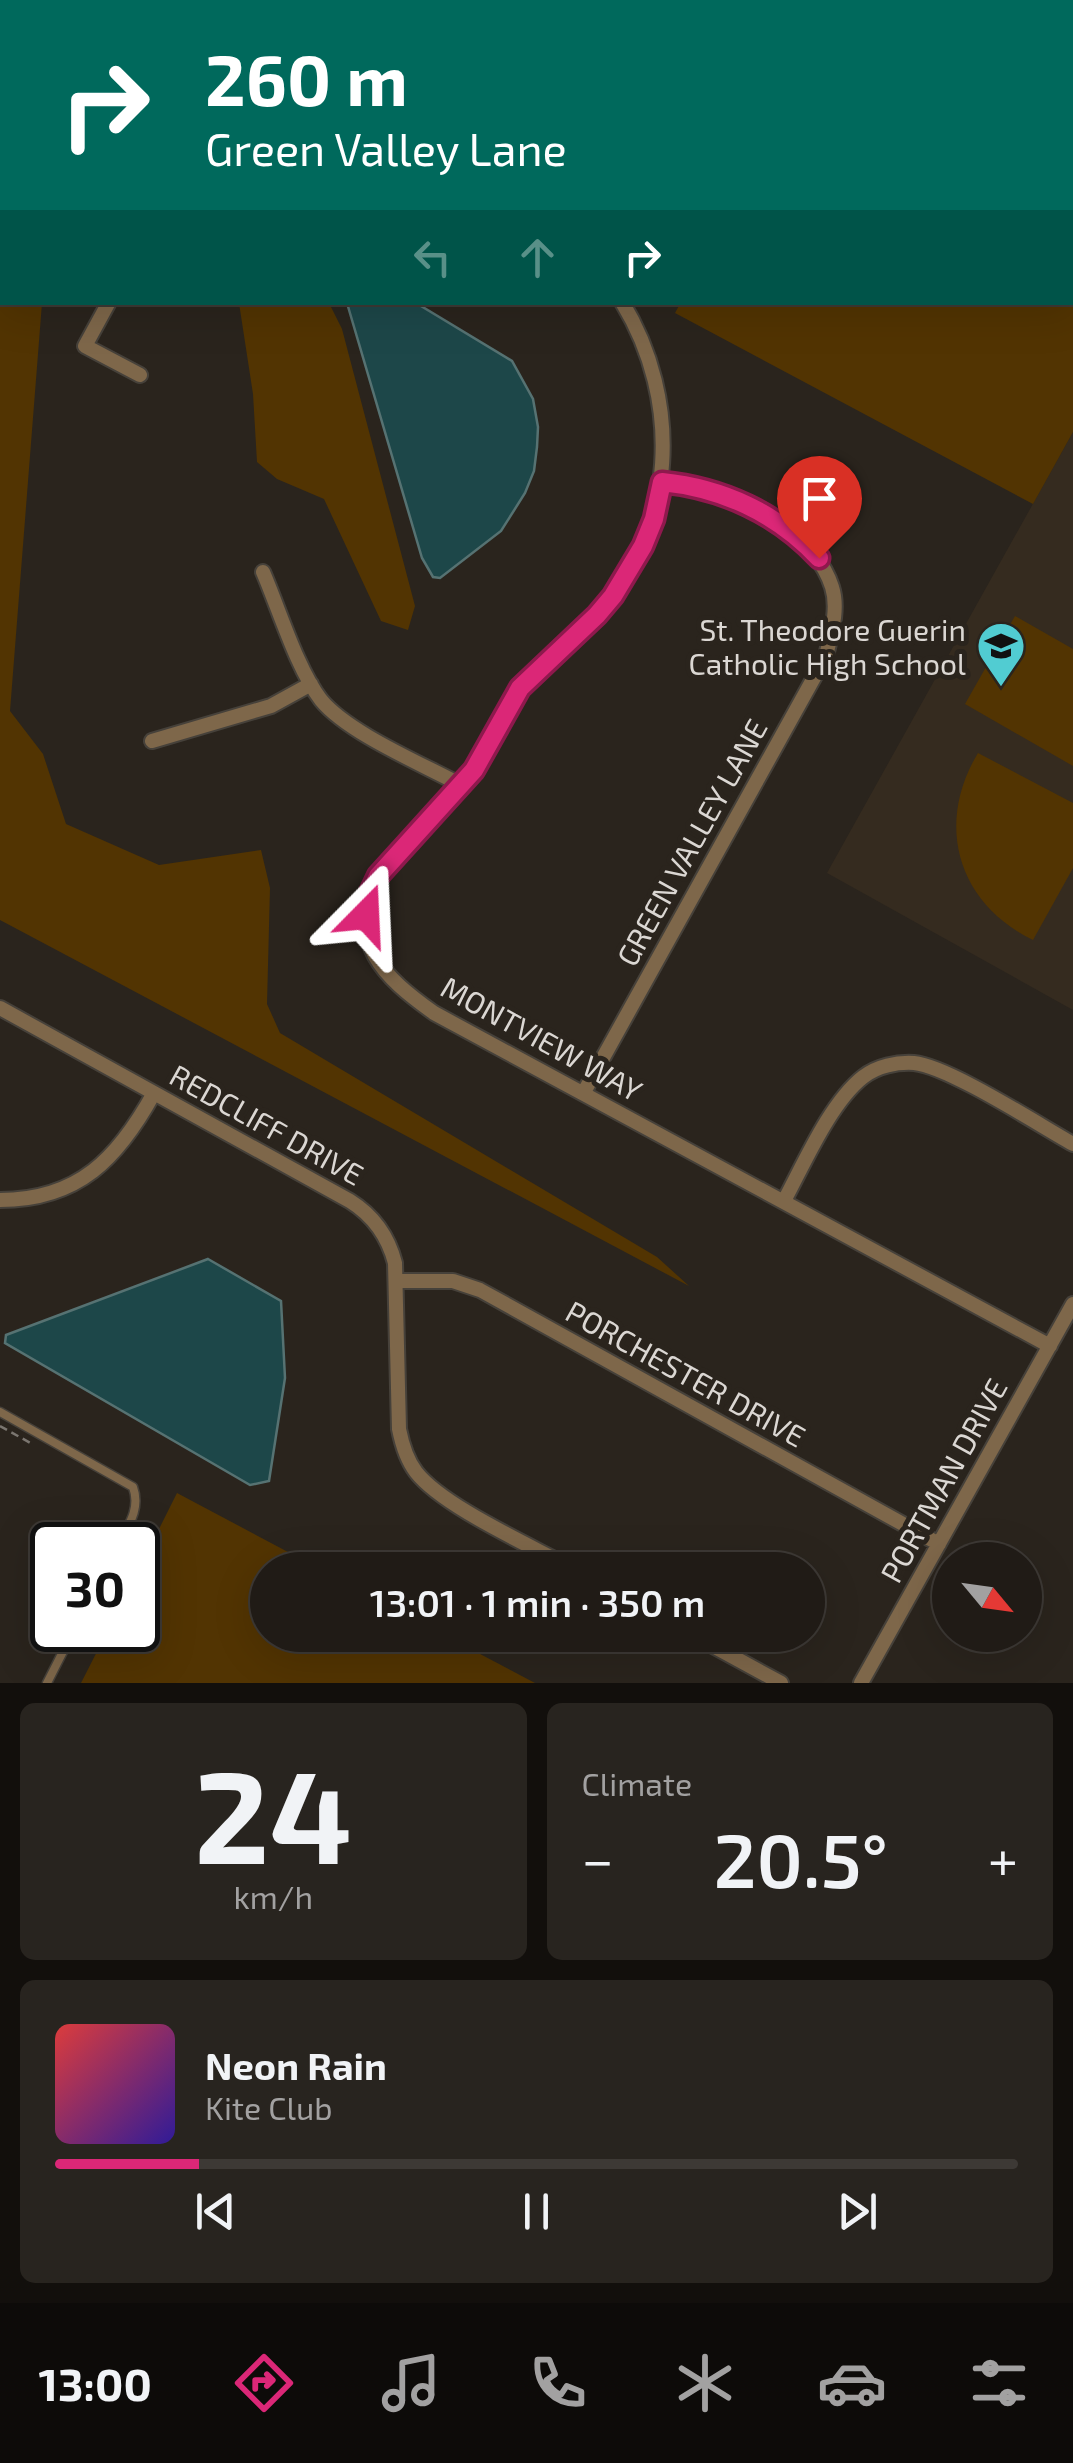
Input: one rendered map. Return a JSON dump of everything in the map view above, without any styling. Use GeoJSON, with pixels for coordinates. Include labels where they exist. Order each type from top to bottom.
{"type":"FeatureCollection","features":[{"type":"Feature","properties":{"kind":"street"},"geometry":{"type":"LineString","coordinates":[[107,305],[85,346],[140,375]]}},
{"type":"Feature","properties":{"kind":"street","name":"MONTVIEW WAY"},"geometry":{"type":"LineString","coordinates":[[623,305],[651,364],[664,421],[662,482],[654,519],[626,577],[597,615],[520,688],[474,770],[378,876],[369,895],[366,915],[374,954],[393,983],[434,1013],[1050,1346]]}},
{"type":"Feature","properties":{"kind":"street","name":"GREEN VALLEY LANE"},"geometry":{"type":"LineString","coordinates":[[584,1092],[826,656],[834,622],[833,590],[819,558],[795,532],[728,495],[700,486],[662,482]]}},
{"type":"Feature","properties":{"kind":"street"},"geometry":{"type":"LineString","coordinates":[[263,572],[311,684],[336,714],[461,784]]}},
{"type":"Feature","properties":{"kind":"street"},"geometry":{"type":"LineString","coordinates":[[152,741],[271,706],[311,684]]}},
{"type":"Feature","properties":{"kind":"street","name":"REDCLIFF DRIVE"},"geometry":{"type":"LineString","coordinates":[[0,1008],[362,1208],[386,1238],[398,1281],[399,1429],[404,1450],[414,1469],[448,1500],[542,1552]]}},
{"type":"Feature","properties":{"kind":"street"},"geometry":{"type":"LineString","coordinates":[[784,1201],[853,1086],[866,1075],[890,1065],[918,1063],[943,1072],[1073,1144]]}},
{"type":"Feature","properties":{"kind":"street"},"geometry":{"type":"LineString","coordinates":[[0,1200],[43,1196],[86,1177],[119,1149],[154,1094]]}},
{"type":"Feature","properties":{"kind":"street","name":"PORCHESTER DRIVE"},"geometry":{"type":"LineString","coordinates":[[398,1281],[453,1281],[480,1290],[935,1542]]}},
{"type":"Feature","properties":{"kind":"street","name":"PORTMAN DRIVE"},"geometry":{"type":"LineString","coordinates":[[940,1542],[1073,1304]]}},
{"type":"Feature","properties":{"kind":"street","name":"PORTMAN DRIVE"},"geometry":{"type":"LineString","coordinates":[[862,1683],[932,1557]]}},
{"type":"Feature","properties":{"kind":"street"},"geometry":{"type":"LineString","coordinates":[[724,1652],[780,1683]]}},
{"type":"Feature","properties":{"kind":"lane"},"geometry":{"type":"LineString","coordinates":[[0,1412],[133,1487],[135,1510],[129,1522]]}},
{"type":"Feature","properties":{"kind":"lane"},"geometry":{"type":"LineString","coordinates":[[47,1683],[63,1652]]}},
{"type":"Feature","properties":{"kind":"shaded area"},"geometry":{"type":"Polygon","coordinates":[[[0,305],[42,305],[10,711],[43,754],[66,824],[159,865],[261,850],[270,888],[267,1004],[280,1033],[657,1257],[689,1286],[0,920],[0,305]]]}},
{"type":"Feature","properties":{"kind":"shaded area"},"geometry":{"type":"Polygon","coordinates":[[[239,305],[330,305],[342,329],[415,606],[408,630],[381,621],[324,499],[277,479],[257,462],[253,394],[239,305]]]}},
{"type":"Feature","properties":{"kind":"shaded area"},"geometry":{"type":"Polygon","coordinates":[[[679,305],[1073,305],[1073,432],[1033,504],[675,313],[679,305]]]}},
{"type":"Feature","properties":{"kind":"shaded area","name":"St. Theodore Guerin Catholic High School"},"geometry":{"type":"Polygon","coordinates":[[[1073,432],[1073,1010],[827,873],[1073,432]]]}},
{"type":"Feature","properties":{"kind":"shaded area"},"geometry":{"type":"Polygon","coordinates":[[[1015,616],[1073,649],[1073,766],[965,704],[1015,616]]]}},
{"type":"Feature","properties":{"kind":"shaded area"},"geometry":{"type":"Polygon","coordinates":[[[978,753],[1073,803],[1073,868],[1033,940],[986,905],[961,859],[956,834],[958,807],[978,753]]]}},
{"type":"Feature","properties":{"kind":"shaded area"},"geometry":{"type":"Polygon","coordinates":[[[177,1493],[288,1552],[250,1552],[250,1652],[476,1652],[535,1683],[81,1683],[97,1652],[160,1652],[160,1527],[177,1493]]]}},
{"type":"Feature","properties":{"kind":"water"},"geometry":{"type":"Polygon","coordinates":[[[348,305],[419,305],[512,361],[533,399],[538,427],[534,471],[501,531],[440,578],[433,577],[422,558],[348,305]]]}},
{"type":"Feature","properties":{"kind":"water"},"geometry":{"type":"Polygon","coordinates":[[[208,1259],[281,1301],[285,1378],[269,1481],[250,1485],[5,1343],[6,1335],[208,1259]]]}},
{"type":"Feature","properties":{"kind":"place","name":"St. Theodore Guerin Catholic High School"},"geometry":{"type":"Point","coordinates":[1001,688]}},
{"type":"Feature","properties":{"kind":"route"},"geometry":{"type":"LineString","coordinates":[[366,915],[369,895],[378,876],[474,770],[520,688],[613,596],[643,546],[662,482],[700,486],[728,495],[795,532],[819,558]]}}]}
